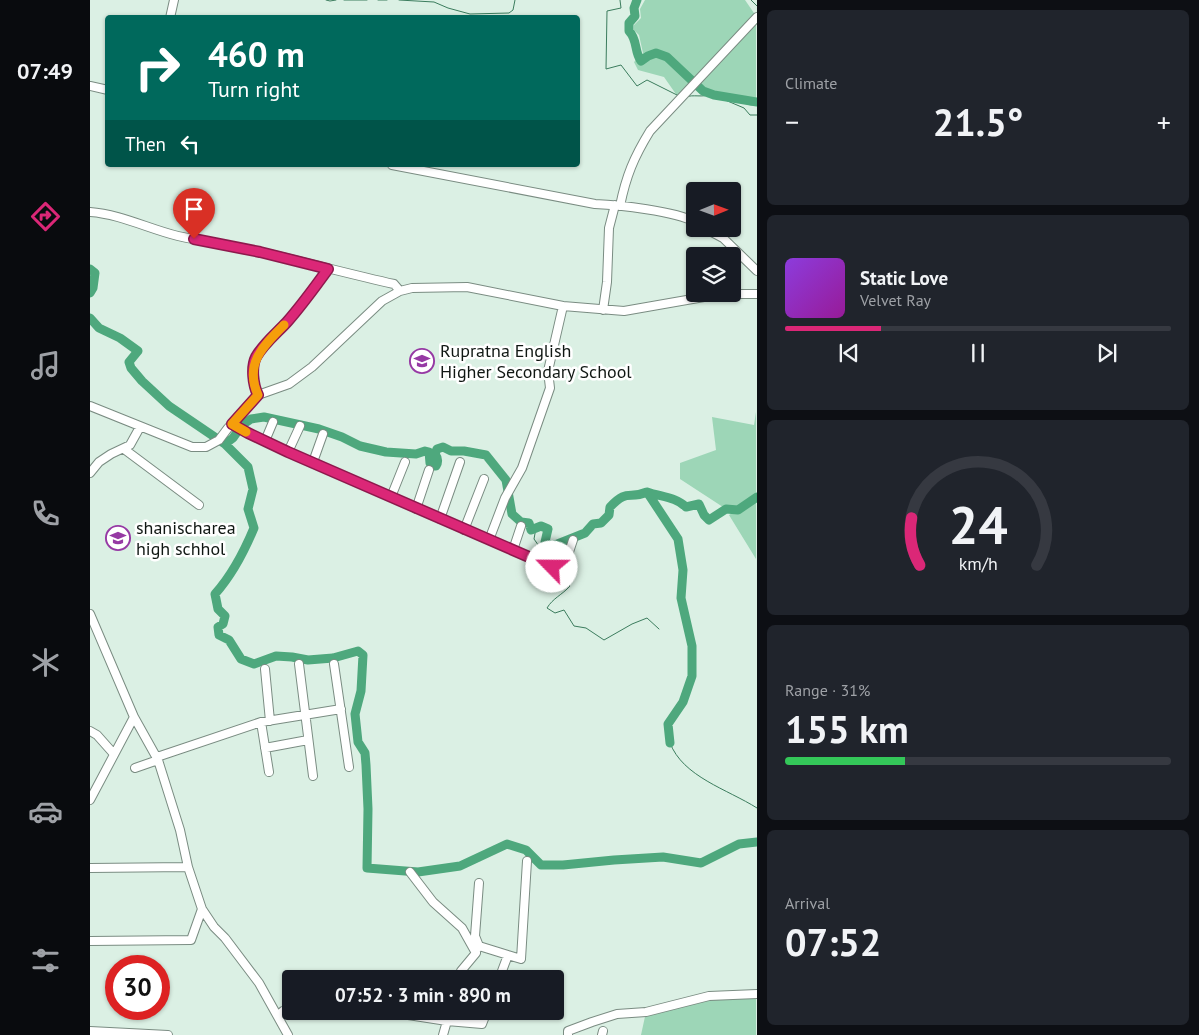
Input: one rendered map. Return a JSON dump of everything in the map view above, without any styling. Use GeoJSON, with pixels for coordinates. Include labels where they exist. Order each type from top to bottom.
{"type":"FeatureCollection","features":[{"type":"Feature","properties":{"kind":"street"},"geometry":{"type":"LineString","coordinates":[[171,15],[174,0]]}},
{"type":"Feature","properties":{"kind":"street"},"geometry":{"type":"LineString","coordinates":[[604,310],[609,228],[637,153],[650,131],[756,16]]}},
{"type":"Feature","properties":{"kind":"street"},"geometry":{"type":"LineString","coordinates":[[90,86],[105,89]]}},
{"type":"Feature","properties":{"kind":"street"},"geometry":{"type":"LineString","coordinates":[[402,167],[595,204],[617,205],[686,219]]}},
{"type":"Feature","properties":{"kind":"street"},"geometry":{"type":"LineString","coordinates":[[90,212],[127,220],[160,232],[260,252],[394,284],[400,291]]}},
{"type":"Feature","properties":{"kind":"street"},"geometry":{"type":"LineString","coordinates":[[723,238],[756,271]]}},
{"type":"Feature","properties":{"kind":"street"},"geometry":{"type":"LineString","coordinates":[[258,395],[255,390],[254,364],[256,357],[266,343],[288,321],[328,269]]}},
{"type":"Feature","properties":{"kind":"street"},"geometry":{"type":"LineString","coordinates":[[90,406],[192,447],[206,446],[219,440],[237,427],[258,395],[289,384],[312,367],[382,301],[400,291],[412,288],[467,287],[563,306],[624,311],[721,294],[756,294]]}},
{"type":"Feature","properties":{"kind":"street"},"geometry":{"type":"LineString","coordinates":[[489,540],[505,498],[522,468],[550,388],[548,371],[563,306]]}},
{"type":"Feature","properties":{"kind":"street"},"geometry":{"type":"LineString","coordinates":[[265,441],[273,422]]}},
{"type":"Feature","properties":{"kind":"street"},"geometry":{"type":"LineString","coordinates":[[288,452],[300,426]]}},
{"type":"Feature","properties":{"kind":"street"},"geometry":{"type":"LineString","coordinates":[[90,473],[99,462],[130,445],[140,427]]}},
{"type":"Feature","properties":{"kind":"street"},"geometry":{"type":"LineString","coordinates":[[237,427],[416,509],[557,568],[565,564],[573,540]]}},
{"type":"Feature","properties":{"kind":"street"},"geometry":{"type":"LineString","coordinates":[[313,462],[323,434]]}},
{"type":"Feature","properties":{"kind":"street"},"geometry":{"type":"LineString","coordinates":[[124,449],[199,505]]}},
{"type":"Feature","properties":{"kind":"street"},"geometry":{"type":"LineString","coordinates":[[391,497],[405,462]]}},
{"type":"Feature","properties":{"kind":"street"},"geometry":{"type":"LineString","coordinates":[[440,519],[460,462]]}},
{"type":"Feature","properties":{"kind":"street"},"geometry":{"type":"LineString","coordinates":[[416,509],[429,470]]}},
{"type":"Feature","properties":{"kind":"street"},"geometry":{"type":"LineString","coordinates":[[464,530],[484,479]]}},
{"type":"Feature","properties":{"kind":"street"},"geometry":{"type":"LineString","coordinates":[[513,550],[521,526]]}},
{"type":"Feature","properties":{"kind":"street"},"geometry":{"type":"LineString","coordinates":[[90,614],[134,717],[158,758],[180,830],[188,867],[202,909],[259,983],[288,1035]]}},
{"type":"Feature","properties":{"kind":"street"},"geometry":{"type":"LineString","coordinates":[[299,664],[313,776]]}},
{"type":"Feature","properties":{"kind":"street"},"geometry":{"type":"LineString","coordinates":[[334,664],[349,767]]}},
{"type":"Feature","properties":{"kind":"street"},"geometry":{"type":"LineString","coordinates":[[265,669],[270,721]]}},
{"type":"Feature","properties":{"kind":"street"},"geometry":{"type":"LineString","coordinates":[[135,768],[260,722],[341,708]]}},
{"type":"Feature","properties":{"kind":"street"},"geometry":{"type":"LineString","coordinates":[[90,800],[113,753],[134,717]]}},
{"type":"Feature","properties":{"kind":"street"},"geometry":{"type":"LineString","coordinates":[[260,722],[269,772]]}},
{"type":"Feature","properties":{"kind":"street"},"geometry":{"type":"LineString","coordinates":[[90,731],[97,735],[113,753]]}},
{"type":"Feature","properties":{"kind":"street"},"geometry":{"type":"LineString","coordinates":[[265,748],[308,740]]}},
{"type":"Feature","properties":{"kind":"street"},"geometry":{"type":"LineString","coordinates":[[410,872],[433,902],[462,928],[477,950],[521,959],[527,861]]}},
{"type":"Feature","properties":{"kind":"street"},"geometry":{"type":"LineString","coordinates":[[90,868],[188,867]]}},
{"type":"Feature","properties":{"kind":"street"},"geometry":{"type":"LineString","coordinates":[[461,970],[477,950],[475,936],[478,883]]}},
{"type":"Feature","properties":{"kind":"street"},"geometry":{"type":"LineString","coordinates":[[90,941],[191,940],[202,909]]}},
{"type":"Feature","properties":{"kind":"street"},"geometry":{"type":"LineString","coordinates":[[502,970],[508,955]]}},
{"type":"Feature","properties":{"kind":"street"},"geometry":{"type":"LineString","coordinates":[[568,1035],[568,1032],[584,1025],[617,1014],[646,1012],[709,996],[756,994]]}},
{"type":"Feature","properties":{"kind":"street"},"geometry":{"type":"LineString","coordinates":[[278,1015],[282,1012]]}},
{"type":"Feature","properties":{"kind":"street"},"geometry":{"type":"LineString","coordinates":[[440,1020],[482,1024],[484,1020]]}},
{"type":"Feature","properties":{"kind":"street"},"geometry":{"type":"LineString","coordinates":[[443,1035],[447,1021]]}},
{"type":"Feature","properties":{"kind":"street"},"geometry":{"type":"LineString","coordinates":[[90,1031],[168,1035]]}},
{"type":"Feature","properties":{"kind":"green space"},"geometry":{"type":"Polygon","coordinates":[[[645,0],[745,0],[756,16],[756,106],[751,106],[703,88],[697,83],[678,97],[664,77],[638,70],[634,62],[643,53],[639,35],[634,30],[634,25],[641,18],[640,9],[645,0]]]}},
{"type":"Feature","properties":{"kind":"green space"},"geometry":{"type":"Polygon","coordinates":[[[756,412],[756,559],[729,515],[737,510],[726,509],[680,479],[680,463],[716,450],[712,417],[754,425],[756,412]]]}},
{"type":"Feature","properties":{"kind":"green space"},"geometry":{"type":"Polygon","coordinates":[[[756,994],[756,1035],[641,1035],[646,1012],[687,1000],[756,994]]]}},
{"type":"Feature","properties":{"kind":"waterway"},"geometry":{"type":"LineString","coordinates":[[326,0],[336,0]]}},
{"type":"Feature","properties":{"kind":"waterway"},"geometry":{"type":"LineString","coordinates":[[344,0],[367,0]]}},
{"type":"Feature","properties":{"kind":"waterway"},"geometry":{"type":"LineString","coordinates":[[378,0],[387,0]]}},
{"type":"Feature","properties":{"kind":"waterway"},"geometry":{"type":"LineString","coordinates":[[399,0],[434,2],[470,14],[509,13],[513,10],[515,0]]}},
{"type":"Feature","properties":{"kind":"waterway"},"geometry":{"type":"LineString","coordinates":[[620,0],[621,8],[607,11],[606,69],[621,65],[637,86],[647,80],[679,96]]}},
{"type":"Feature","properties":{"kind":"waterway"},"geometry":{"type":"LineString","coordinates":[[637,0],[634,8],[635,16],[629,23],[629,31],[634,38],[637,54],[641,61],[656,53],[667,57],[703,91],[714,95],[757,102]]}},
{"type":"Feature","properties":{"kind":"waterway"},"geometry":{"type":"LineString","coordinates":[[751,0],[757,6]]}},
{"type":"Feature","properties":{"kind":"waterway"},"geometry":{"type":"LineString","coordinates":[[685,97],[711,94],[744,108],[750,115],[757,115]]}},
{"type":"Feature","properties":{"kind":"waterway"},"geometry":{"type":"LineString","coordinates":[[90,269],[95,273],[93,288],[90,293]]}},
{"type":"Feature","properties":{"kind":"waterway"},"geometry":{"type":"LineString","coordinates":[[90,318],[99,328],[120,338],[138,351],[129,362],[131,368],[142,381],[169,406],[225,444],[248,467],[253,489],[248,509],[254,528],[238,562],[215,594],[218,609],[225,616],[223,624],[218,627],[219,635],[229,640],[241,659],[254,664],[276,656],[308,660],[333,658],[358,651],[363,655],[361,691],[355,714],[358,742],[365,753],[366,765],[368,809],[367,868],[418,872],[460,866],[507,844],[526,850],[541,865],[663,857],[701,863],[739,844],[757,842]]}},
{"type":"Feature","properties":{"kind":"waterway"},"geometry":{"type":"LineString","coordinates":[[225,444],[233,438],[242,425],[251,419],[264,417],[319,429],[360,446],[386,452],[416,454],[425,451],[429,452],[430,463],[433,466],[436,466],[438,463],[435,454],[437,449],[443,447],[451,451],[486,455],[506,480],[512,514],[521,522],[529,523],[531,530],[541,526],[548,529],[545,542],[550,545],[555,545],[585,533],[593,524],[601,523],[609,515],[610,507],[625,496],[647,492],[673,499],[686,507],[699,504],[704,515],[709,520],[726,509],[738,510],[757,497]]}},
{"type":"Feature","properties":{"kind":"waterway"},"geometry":{"type":"LineString","coordinates":[[647,492],[678,539],[683,570],[681,598],[692,646],[692,676],[683,702],[668,724],[670,743]]}},
{"type":"Feature","properties":{"kind":"waterway"},"geometry":{"type":"LineString","coordinates":[[536,528],[534,539],[550,562]]}},
{"type":"Feature","properties":{"kind":"waterway"},"geometry":{"type":"LineString","coordinates":[[559,570],[562,578],[570,586],[547,608],[555,613],[564,610],[574,626],[586,628],[604,640],[647,618],[659,629]]}},
{"type":"Feature","properties":{"kind":"waterway"},"geometry":{"type":"LineString","coordinates":[[670,743],[676,755],[695,773],[757,808]]}},
{"type":"Feature","properties":{"kind":"slow traffic"},"geometry":{"type":"LineString","coordinates":[[246,432],[232,424],[258,395],[254,382],[256,357],[266,343],[284,325]]}},
{"type":"Feature","properties":{"kind":"place","name":"Rupratna English Higher Secondary School"},"geometry":{"type":"Point","coordinates":[422,361]}},
{"type":"Feature","properties":{"kind":"place","name":"shanischarea high schhol"},"geometry":{"type":"Point","coordinates":[118,538]}},
{"type":"Feature","properties":{"kind":"route"},"geometry":{"type":"LineString","coordinates":[[194,239],[260,252],[328,269],[288,321],[266,343],[256,357],[254,382],[258,395],[232,424],[288,452],[552,567]]}}]}
